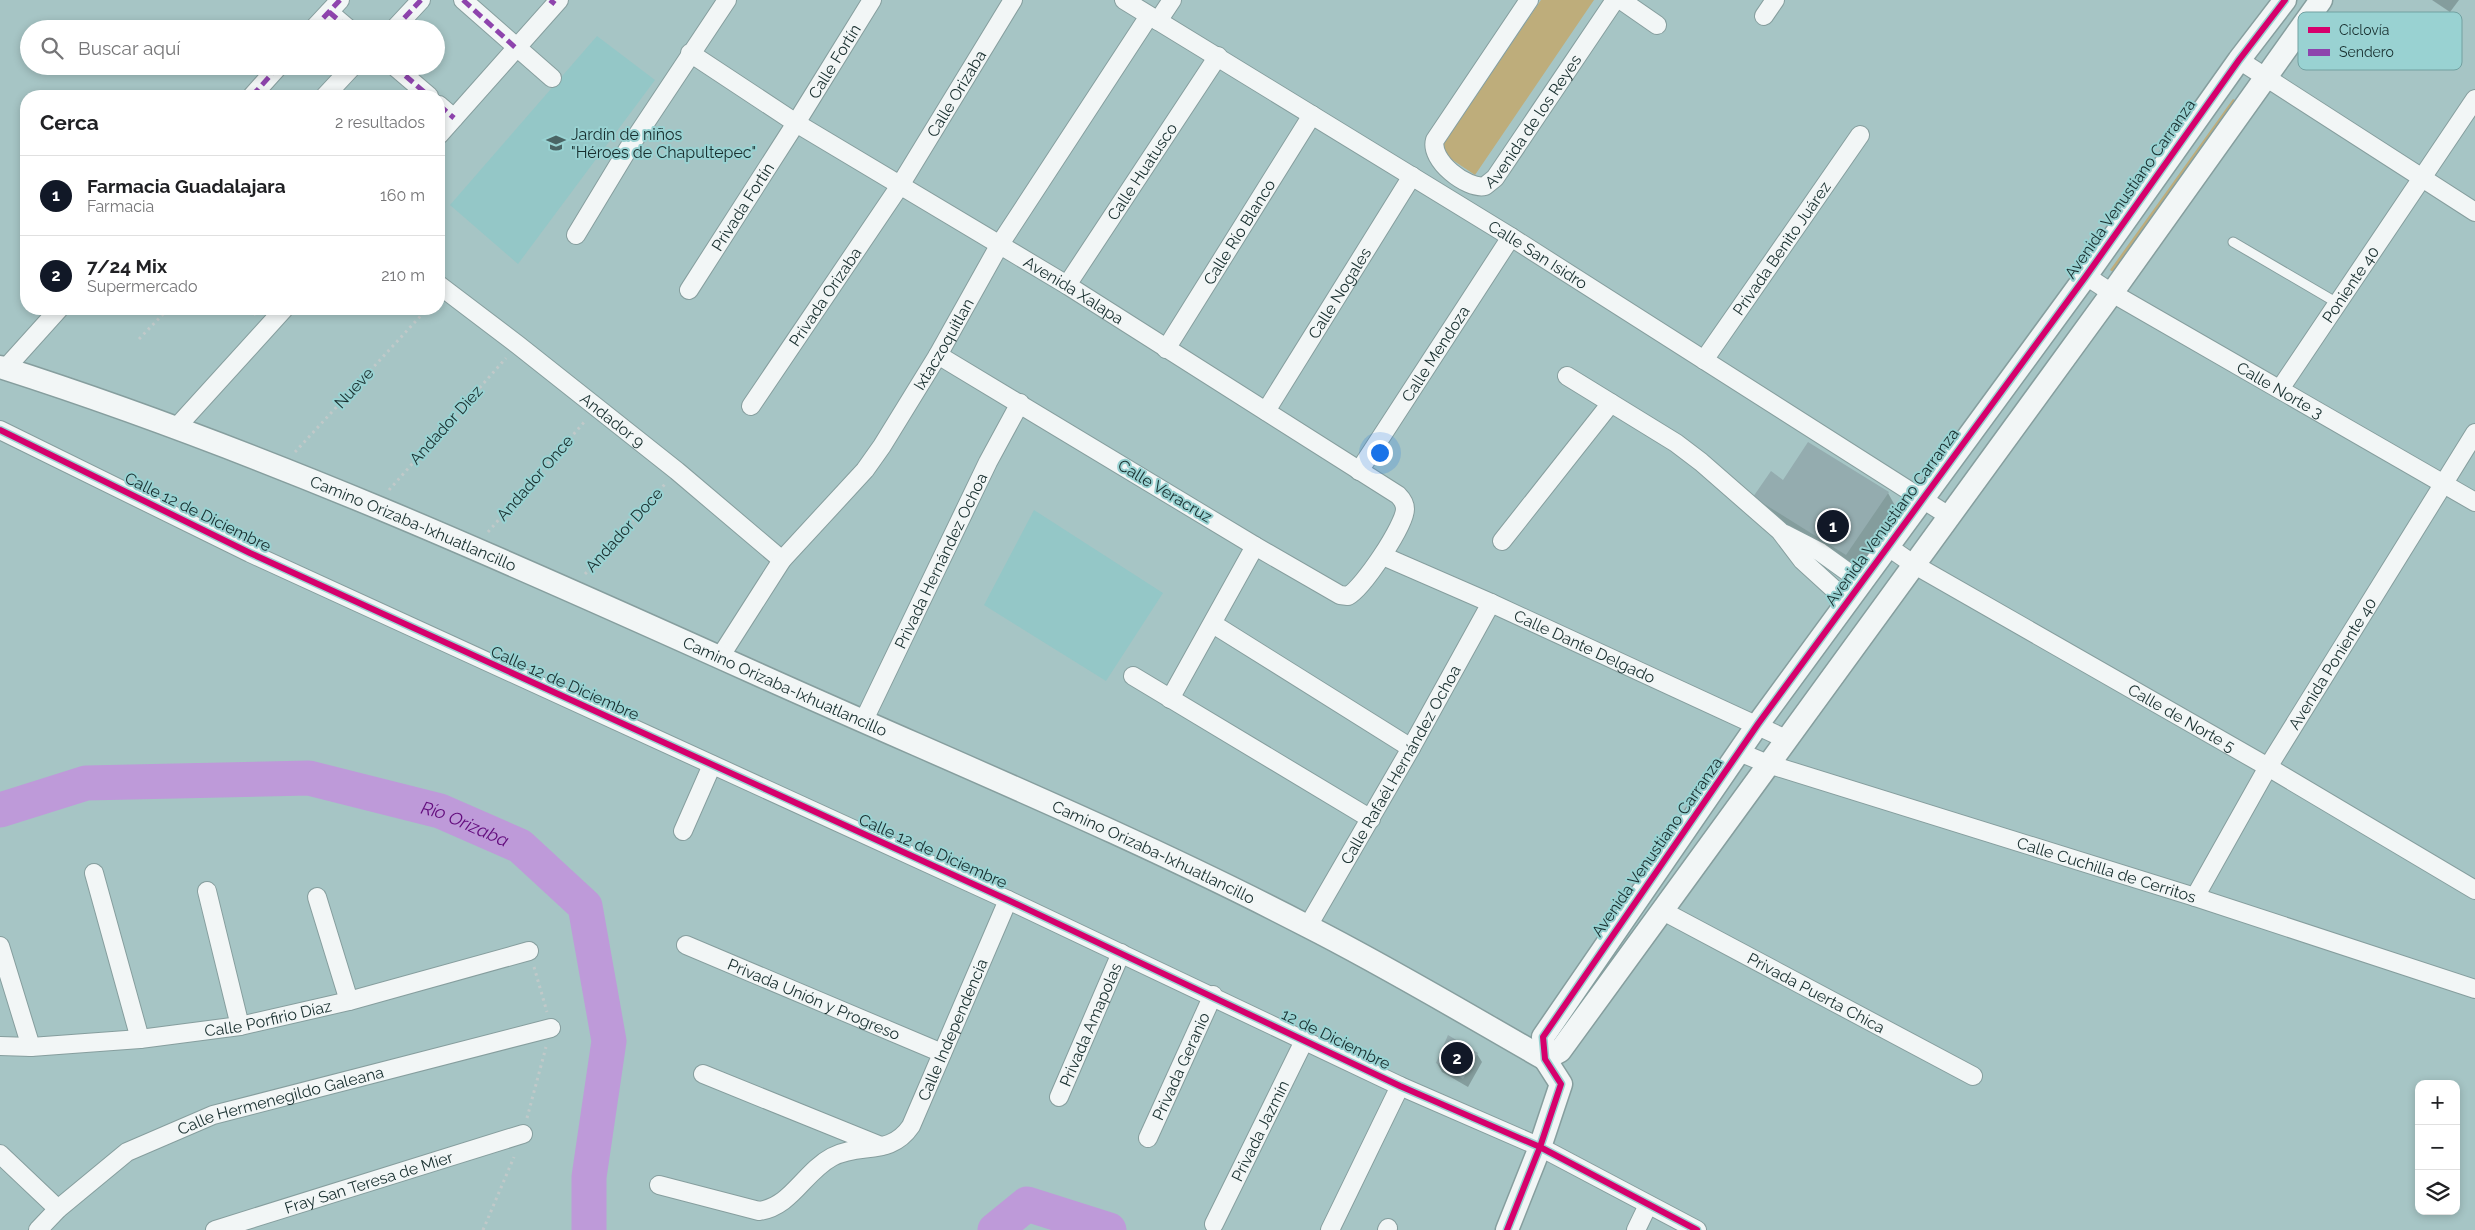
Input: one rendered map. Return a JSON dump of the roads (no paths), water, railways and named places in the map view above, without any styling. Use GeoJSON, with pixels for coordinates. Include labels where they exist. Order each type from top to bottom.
{"type":"FeatureCollection","features":[{"type":"Feature","properties":{"kind":"street"},"geometry":{"type":"LineString","coordinates":[[402,20],[421,0]]}},
{"type":"Feature","properties":{"kind":"street"},"geometry":{"type":"LineString","coordinates":[[463,0],[552,78]]}},
{"type":"Feature","properties":{"kind":"street"},"geometry":{"type":"LineString","coordinates":[[576,235],[690,53],[727,0]]}},
{"type":"Feature","properties":{"kind":"street","name":"Calle Fortín"},"geometry":{"type":"LineString","coordinates":[[796,123],[872,0]]}},
{"type":"Feature","properties":{"kind":"street","name":"Calle Orizaba"},"geometry":{"type":"LineString","coordinates":[[899,187],[1013,0]]}},
{"type":"Feature","properties":{"kind":"street","name":"Calle San Isidro"},"geometry":{"type":"LineString","coordinates":[[1124,0],[1511,237],[1949,516]]}},
{"type":"Feature","properties":{"kind":"street","name":"Ixtaczoquitlan"},"geometry":{"type":"LineString","coordinates":[[720,657],[782,560],[865,470],[882,446],[938,355],[1000,244],[1154,18],[1172,0]]}},
{"type":"Feature","properties":{"kind":"street","name":"Avenida de los Reyes"},"geometry":{"type":"LineString","coordinates":[[1529,0],[1435,140],[1434,153],[1439,160],[1471,186],[1485,186],[1495,178],[1615,0]]}},
{"type":"Feature","properties":{"kind":"street"},"geometry":{"type":"LineString","coordinates":[[1621,0],[1657,25]]}},
{"type":"Feature","properties":{"kind":"street"},"geometry":{"type":"LineString","coordinates":[[1764,16],[1774,0]]}},
{"type":"Feature","properties":{"kind":"street","name":"Avenida Venustiano Carranza"},"geometry":{"type":"LineString","coordinates":[[1545,1059],[1543,1037],[1758,724],[2086,276],[2239,60],[2285,0]]}},
{"type":"Feature","properties":{"kind":"street"},"geometry":{"type":"LineString","coordinates":[[2313,12],[2321,0]]}},
{"type":"Feature","properties":{"kind":"street"},"geometry":{"type":"LineString","coordinates":[[445,128],[517,49],[554,1]]}},
{"type":"Feature","properties":{"kind":"street"},"geometry":{"type":"LineString","coordinates":[[321,20],[334,6],[343,20]]}},
{"type":"Feature","properties":{"kind":"street"},"geometry":{"type":"LineString","coordinates":[[1507,1230],[1540,1147],[1561,1084],[1545,1059],[1560,1051],[2112,293],[2298,33]]}},
{"type":"Feature","properties":{"kind":"street","name":"Avenida Xalapa"},"geometry":{"type":"LineString","coordinates":[[690,53],[796,123],[899,187],[1000,244],[1067,285],[1398,495],[1404,504],[1404,514],[1383,556]]}},
{"type":"Feature","properties":{"kind":"street","name":"Calle Huatusco"},"geometry":{"type":"LineString","coordinates":[[1067,285],[1218,56]]}},
{"type":"Feature","properties":{"kind":"street"},"geometry":{"type":"LineString","coordinates":[[2239,60],[2422,180],[2475,212]]}},
{"type":"Feature","properties":{"kind":"street"},"geometry":{"type":"LineString","coordinates":[[257,90],[271,75]]}},
{"type":"Feature","properties":{"kind":"street"},"geometry":{"type":"LineString","coordinates":[[331,90],[345,75]]}},
{"type":"Feature","properties":{"kind":"street"},"geometry":{"type":"LineString","coordinates":[[404,75],[422,90]]}},
{"type":"Feature","properties":{"kind":"street","name":"Poniente 40"},"geometry":{"type":"LineString","coordinates":[[2280,389],[2475,99]]}},
{"type":"Feature","properties":{"kind":"street"},"geometry":{"type":"LineString","coordinates":[[445,110],[454,118]]}},
{"type":"Feature","properties":{"kind":"street","name":"Calle Río Blanco"},"geometry":{"type":"LineString","coordinates":[[1166,349],[1312,115]]}},
{"type":"Feature","properties":{"kind":"street","name":"Privada Fortín"},"geometry":{"type":"LineString","coordinates":[[689,290],[796,123]]}},
{"type":"Feature","properties":{"kind":"street","name":"Privada Benito Juárez"},"geometry":{"type":"LineString","coordinates":[[1704,360],[1860,135]]}},
{"type":"Feature","properties":{"kind":"street","name":"Calle Nogales"},"geometry":{"type":"LineString","coordinates":[[1266,411],[1412,176]]}},
{"type":"Feature","properties":{"kind":"street","name":"Privada Orizaba"},"geometry":{"type":"LineString","coordinates":[[751,406],[899,187]]}},
{"type":"Feature","properties":{"kind":"street","name":"Calle Mendoza"},"geometry":{"type":"LineString","coordinates":[[1360,471],[1511,237]]}},
{"type":"Feature","properties":{"kind":"street","name":"Calle Norte 3"},"geometry":{"type":"LineString","coordinates":[[2086,276],[2112,293],[2475,502]]}},
{"type":"Feature","properties":{"kind":"street","name":"Andador 9"},"geometry":{"type":"LineString","coordinates":[[445,289],[518,344],[677,471],[782,560]]}},
{"type":"Feature","properties":{"kind":"street"},"geometry":{"type":"LineString","coordinates":[[2,368],[53,315]]}},
{"type":"Feature","properties":{"kind":"street"},"geometry":{"type":"LineString","coordinates":[[175,428],[279,315]]}},
{"type":"Feature","properties":{"kind":"street","name":"Calle Veracruz"},"geometry":{"type":"LineString","coordinates":[[938,355],[1255,546],[1346,596],[1356,591],[1383,556]]}},
{"type":"Feature","properties":{"kind":"street","name":"Camino Orizaba-Ixhuatlancillo"},"geometry":{"type":"LineString","coordinates":[[2,368],[281,467],[571,589],[864,722],[1083,817],[1308,926],[1545,1059]]}},
{"type":"Feature","properties":{"kind":"street"},"geometry":{"type":"LineString","coordinates":[[1567,376],[1676,443],[1701,462],[1780,531],[1802,560],[1848,602]]}},
{"type":"Feature","properties":{"kind":"street","name":"Privada Hernández Ochoa"},"geometry":{"type":"LineString","coordinates":[[864,722],[988,462],[1020,403]]}},
{"type":"Feature","properties":{"kind":"street"},"geometry":{"type":"LineString","coordinates":[[1502,541],[1611,403]]}},
{"type":"Feature","properties":{"kind":"street","name":"Calle 12 de Diciembre"},"geometry":{"type":"LineString","coordinates":[[0,430],[250,553],[1121,953]]}},
{"type":"Feature","properties":{"kind":"street","name":"Avenida Poniente 40"},"geometry":{"type":"LineString","coordinates":[[2195,897],[2268,767],[2475,433]]}},
{"type":"Feature","properties":{"kind":"street"},"geometry":{"type":"LineString","coordinates":[[1780,531],[1820,552],[1863,582]]}},
{"type":"Feature","properties":{"kind":"street"},"geometry":{"type":"LineString","coordinates":[[1170,699],[1255,546]]}},
{"type":"Feature","properties":{"kind":"street","name":"Calle de Norte 5"},"geometry":{"type":"LineString","coordinates":[[1887,546],[1913,564],[2268,767],[2475,890]]}},
{"type":"Feature","properties":{"kind":"street","name":"Calle Dante Delgado"},"geometry":{"type":"LineString","coordinates":[[1383,556],[1758,724],[1786,739]]}},
{"type":"Feature","properties":{"kind":"street","name":"Calle Rafaél Hernández Ochoa"},"geometry":{"type":"LineString","coordinates":[[1308,926],[1411,748],[1491,603]]}},
{"type":"Feature","properties":{"kind":"street"},"geometry":{"type":"LineString","coordinates":[[1213,624],[1411,748]]}},
{"type":"Feature","properties":{"kind":"street"},"geometry":{"type":"LineString","coordinates":[[1133,676],[1370,820]]}},
{"type":"Feature","properties":{"kind":"street","name":"Calle Cuchilla de Cerritos"},"geometry":{"type":"LineString","coordinates":[[1739,752],[1768,764],[2195,897],[2475,989]]}},
{"type":"Feature","properties":{"kind":"street"},"geometry":{"type":"LineString","coordinates":[[683,831],[712,765]]}},
{"type":"Feature","properties":{"kind":"street"},"geometry":{"type":"LineString","coordinates":[[94,873],[140,1039]]}},
{"type":"Feature","properties":{"kind":"street"},"geometry":{"type":"LineString","coordinates":[[207,891],[240,1026]]}},
{"type":"Feature","properties":{"kind":"street"},"geometry":{"type":"LineString","coordinates":[[317,898],[349,1001]]}},
{"type":"Feature","properties":{"kind":"street","name":"Calle Independencia"},"geometry":{"type":"LineString","coordinates":[[659,1185],[759,1212],[770,1210],[783,1201],[818,1167],[832,1157],[846,1152],[894,1144],[904,1137],[911,1126],[1008,900]]}},
{"type":"Feature","properties":{"kind":"street","name":"Privada Puerta Chica"},"geometry":{"type":"LineString","coordinates":[[1661,910],[1973,1076]]}},
{"type":"Feature","properties":{"kind":"street","name":"Privada Unión y Progreso"},"geometry":{"type":"LineString","coordinates":[[686,945],[942,1053]]}},
{"type":"Feature","properties":{"kind":"street"},"geometry":{"type":"LineString","coordinates":[[0,946],[31,1047]]}},
{"type":"Feature","properties":{"kind":"street","name":"Calle Porfirio Díaz"},"geometry":{"type":"LineString","coordinates":[[0,1046],[31,1047],[140,1039],[240,1026],[349,1001],[529,950]]}},
{"type":"Feature","properties":{"kind":"street","name":"12 de Diciembre"},"geometry":{"type":"LineString","coordinates":[[1121,953],[1213,995],[1400,1086],[1540,1147],[1697,1230]]}},
{"type":"Feature","properties":{"kind":"street","name":"Privada Amapolas"},"geometry":{"type":"LineString","coordinates":[[1059,1097],[1121,953]]}},
{"type":"Feature","properties":{"kind":"street","name":"Privada Geranio"},"geometry":{"type":"LineString","coordinates":[[1148,1138],[1213,995]]}},
{"type":"Feature","properties":{"kind":"street","name":"Calle Hermenegildo Galeana"},"geometry":{"type":"LineString","coordinates":[[38,1230],[58,1209],[127,1152],[213,1115],[551,1028]]}},
{"type":"Feature","properties":{"kind":"street","name":"Privada Jazmín"},"geometry":{"type":"LineString","coordinates":[[1214,1224],[1305,1039]]}},
{"type":"Feature","properties":{"kind":"street"},"geometry":{"type":"LineString","coordinates":[[703,1074],[882,1146]]}},
{"type":"Feature","properties":{"kind":"street"},"geometry":{"type":"LineString","coordinates":[[1330,1230],[1400,1086]]}},
{"type":"Feature","properties":{"kind":"street","name":"Fray San Teresa de Mier"},"geometry":{"type":"LineString","coordinates":[[215,1230],[523,1134]]}},
{"type":"Feature","properties":{"kind":"street"},"geometry":{"type":"LineString","coordinates":[[0,1154],[58,1209]]}},
{"type":"Feature","properties":{"kind":"street"},"geometry":{"type":"LineString","coordinates":[[1636,1230],[1648,1205]]}},
{"type":"Feature","properties":{"kind":"lane"},"geometry":{"type":"LineString","coordinates":[[2233,242],[2338,304]]}},
{"type":"Feature","properties":{"kind":"waterway","name":"Río Orizaba"},"geometry":{"type":"LineString","coordinates":[[0,810],[86,783],[309,778],[440,811],[520,846],[585,906],[609,1041],[589,1177],[589,1230]]}},
{"type":"Feature","properties":{"kind":"waterway","name":"Río Orizaba"},"geometry":{"type":"LineString","coordinates":[[995,1230],[1027,1204],[1109,1230]]}},
{"type":"Feature","properties":{"kind":"place","name":"Jardín de niños \"Héroes de Chapultepec\""},"geometry":{"type":"Point","coordinates":[556,143]}},
{"type":"Feature","properties":{"kind":"place","name":"Farmacia Guadalajara"},"geometry":{"type":"Point","coordinates":[1833,526]}},
{"type":"Feature","properties":{"kind":"place","name":"7/24 Mix"},"geometry":{"type":"Point","coordinates":[1457,1058]}}]}
